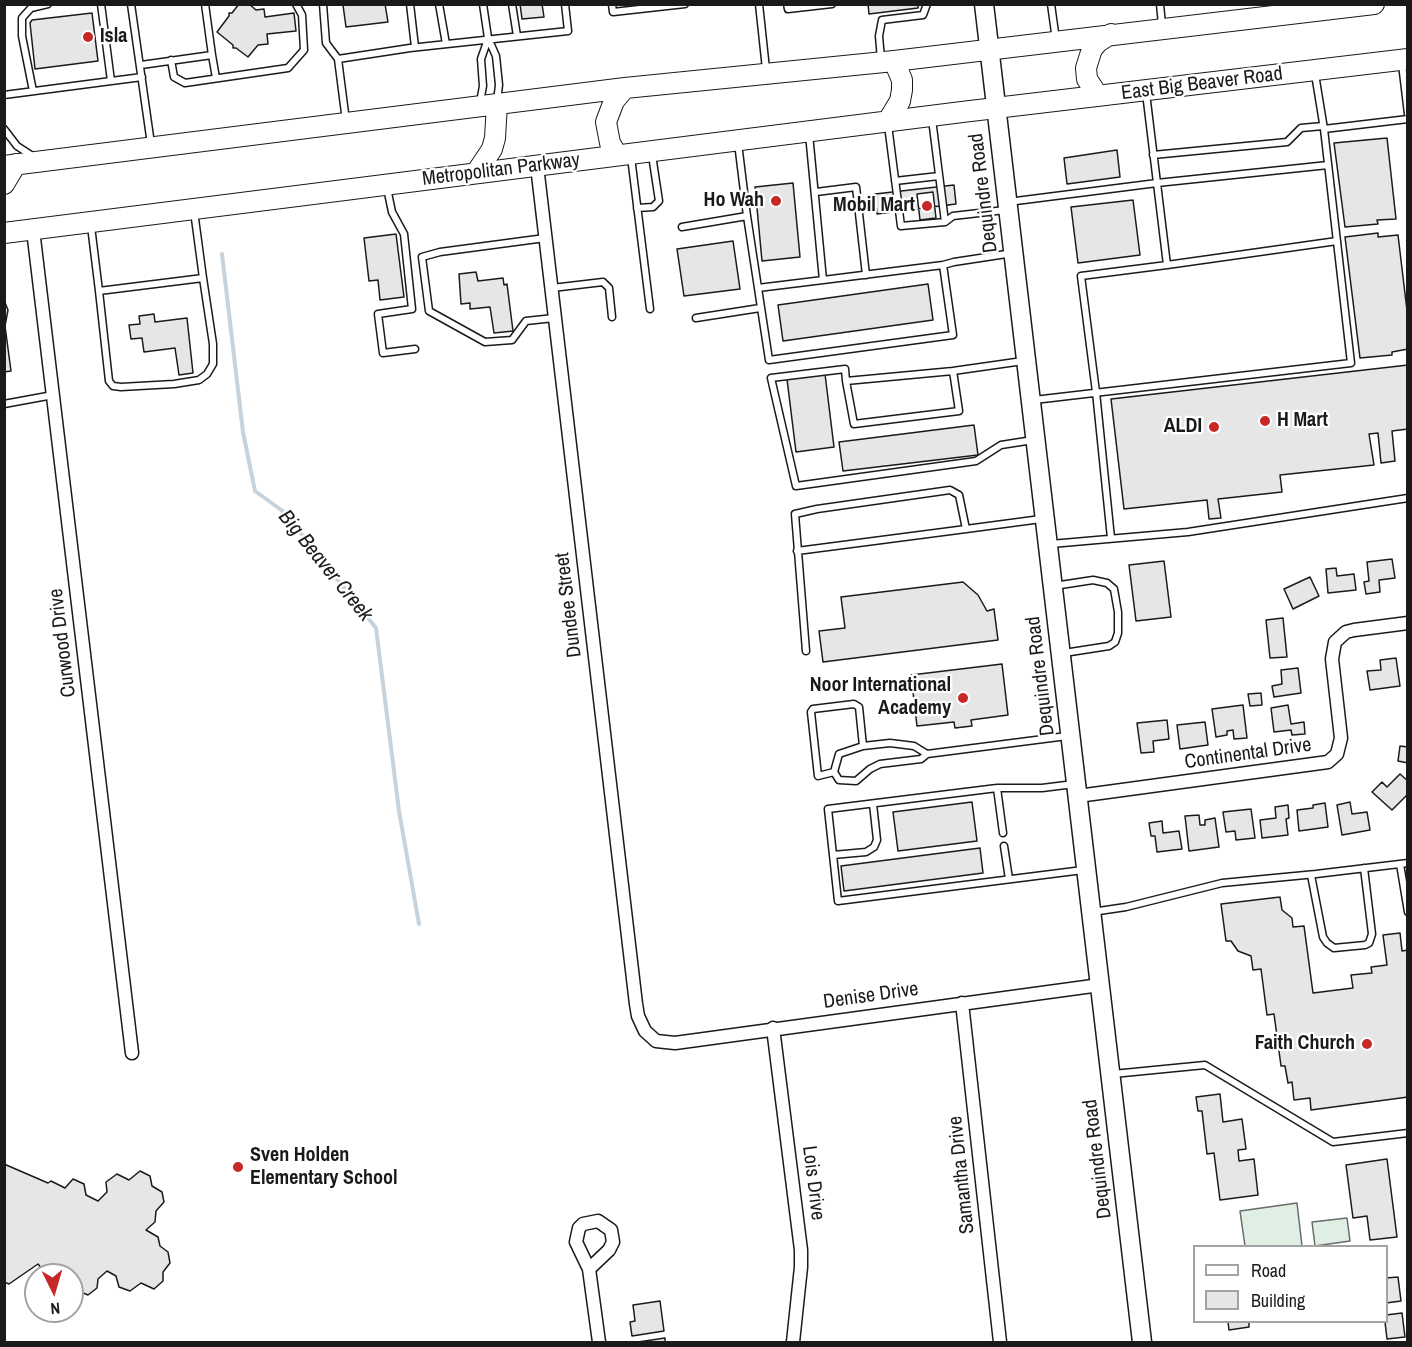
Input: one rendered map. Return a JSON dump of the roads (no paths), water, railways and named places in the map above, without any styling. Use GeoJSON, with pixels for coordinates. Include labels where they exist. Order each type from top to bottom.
{"type":"FeatureCollection","features":[{"type":"Feature","properties":{"kind":"main road","name":"Dequindre Road"},"geometry":{"type":"LineString","coordinates":[[984,4],[1142,1342]]}},
{"type":"Feature","properties":{"kind":"main road"},"geometry":{"type":"LineString","coordinates":[[4,184],[10,165],[39,161],[625,88],[887,62],[1374,4]]}},
{"type":"Feature","properties":{"kind":"main road"},"geometry":{"type":"LineString","coordinates":[[1098,96],[1087,79],[1086,68],[1092,49],[1111,34]]}},
{"type":"Feature","properties":{"kind":"main road","name":"East Big Beaver Road"},"geometry":{"type":"LineString","coordinates":[[997,108],[1404,60]]}},
{"type":"Feature","properties":{"kind":"main road"},"geometry":{"type":"LineString","coordinates":[[887,62],[902,80],[900,101],[888,121]]}},
{"type":"Feature","properties":{"kind":"main road"},"geometry":{"type":"LineString","coordinates":[[624,155],[610,143],[606,122],[614,101],[625,88]]}},
{"type":"Feature","properties":{"kind":"main road"},"geometry":{"type":"LineString","coordinates":[[476,173],[492,149],[495,138],[488,105]]}},
{"type":"Feature","properties":{"kind":"main road","name":"Metropolitan Parkway"},"geometry":{"type":"LineString","coordinates":[[7,228],[33,230],[997,108]]}},
{"type":"Feature","properties":{"kind":"street","name":"Dundee Street"},"geometry":{"type":"LineString","coordinates":[[537,166],[636,1004],[641,1025],[649,1036]]}},
{"type":"Feature","properties":{"kind":"street","name":"Curwood Drive"},"geometry":{"type":"LineString","coordinates":[[33,230],[132,1053]]}},
{"type":"Feature","properties":{"kind":"street","name":"Continental Drive"},"geometry":{"type":"LineString","coordinates":[[1077,790],[1328,762],[1338,754],[1341,738],[1332,659],[1335,642],[1346,632],[1407,623]]}},
{"type":"Feature","properties":{"kind":"street","name":"Denise Drive"},"geometry":{"type":"LineString","coordinates":[[649,1036],[663,1043],[675,1043],[773,1028],[1100,986]]}},
{"type":"Feature","properties":{"kind":"street","name":"Samantha Drive"},"geometry":{"type":"LineString","coordinates":[[962,1003],[1000,1342]]}},
{"type":"Feature","properties":{"kind":"street","name":"Lois Drive"},"geometry":{"type":"LineString","coordinates":[[773,1028],[801,1250],[793,1342]]}},
{"type":"Feature","properties":{"kind":"street"},"geometry":{"type":"LineString","coordinates":[[589,1269],[599,1342]]}},
{"type":"Feature","properties":{"kind":"lane"},"geometry":{"type":"LineString","coordinates":[[33,91],[22,36],[22,18],[31,8],[48,4]]}},
{"type":"Feature","properties":{"kind":"lane"},"geometry":{"type":"LineString","coordinates":[[100,4],[111,81]]}},
{"type":"Feature","properties":{"kind":"lane"},"geometry":{"type":"LineString","coordinates":[[131,4],[151,148]]}},
{"type":"Feature","properties":{"kind":"lane"},"geometry":{"type":"LineString","coordinates":[[205,4],[216,78]]}},
{"type":"Feature","properties":{"kind":"lane"},"geometry":{"type":"LineString","coordinates":[[171,60],[174,77],[185,83],[288,68],[304,50],[302,15],[296,4]]}},
{"type":"Feature","properties":{"kind":"lane"},"geometry":{"type":"LineString","coordinates":[[323,4],[326,43],[338,59],[346,123]]}},
{"type":"Feature","properties":{"kind":"lane"},"geometry":{"type":"LineString","coordinates":[[410,4],[415,47]]}},
{"type":"Feature","properties":{"kind":"lane"},"geometry":{"type":"LineString","coordinates":[[440,4],[446,44]]}},
{"type":"Feature","properties":{"kind":"lane"},"geometry":{"type":"LineString","coordinates":[[483,4],[488,38],[496,56],[499,85],[488,105]]}},
{"type":"Feature","properties":{"kind":"lane"},"geometry":{"type":"LineString","coordinates":[[512,4],[518,36]]}},
{"type":"Feature","properties":{"kind":"lane"},"geometry":{"type":"LineString","coordinates":[[338,59],[488,38],[568,31],[565,4]]}},
{"type":"Feature","properties":{"kind":"lane"},"geometry":{"type":"LineString","coordinates":[[612,4],[613,12],[685,4]]}},
{"type":"Feature","properties":{"kind":"lane"},"geometry":{"type":"LineString","coordinates":[[759,4],[767,74]]}},
{"type":"Feature","properties":{"kind":"lane"},"geometry":{"type":"LineString","coordinates":[[787,4],[788,9],[832,4]]}},
{"type":"Feature","properties":{"kind":"lane"},"geometry":{"type":"LineString","coordinates":[[887,62],[879,36],[882,20],[923,15],[927,4]]}},
{"type":"Feature","properties":{"kind":"lane"},"geometry":{"type":"LineString","coordinates":[[1051,4],[1056,41]]}},
{"type":"Feature","properties":{"kind":"lane"},"geometry":{"type":"LineString","coordinates":[[1160,4],[1162,29]]}},
{"type":"Feature","properties":{"kind":"lane"},"geometry":{"type":"LineString","coordinates":[[488,38],[481,59],[483,86],[488,105]]}},
{"type":"Feature","properties":{"kind":"lane"},"geometry":{"type":"LineString","coordinates":[[141,65],[212,55]]}},
{"type":"Feature","properties":{"kind":"lane"},"geometry":{"type":"LineString","coordinates":[[1404,60],[1407,114]]}},
{"type":"Feature","properties":{"kind":"lane"},"geometry":{"type":"LineString","coordinates":[[1031,401],[1351,363],[1328,165],[1314,71]]}},
{"type":"Feature","properties":{"kind":"lane"},"geometry":{"type":"LineString","coordinates":[[4,95],[142,77]]}},
{"type":"Feature","properties":{"kind":"lane"},"geometry":{"type":"LineString","coordinates":[[1146,91],[1167,265]]}},
{"type":"Feature","properties":{"kind":"lane"},"geometry":{"type":"LineString","coordinates":[[932,116],[945,222]]}},
{"type":"Feature","properties":{"kind":"lane"},"geometry":{"type":"LineString","coordinates":[[1153,155],[1287,142],[1301,128],[1323,128],[1407,119]]}},
{"type":"Feature","properties":{"kind":"lane"},"geometry":{"type":"LineString","coordinates":[[888,121],[901,226],[945,222],[953,216],[1157,183],[1328,165]]}},
{"type":"Feature","properties":{"kind":"lane"},"geometry":{"type":"LineString","coordinates":[[4,129],[17,146],[39,161]]}},
{"type":"Feature","properties":{"kind":"lane"},"geometry":{"type":"LineString","coordinates":[[808,131],[816,192],[814,200],[823,280]]}},
{"type":"Feature","properties":{"kind":"lane"},"geometry":{"type":"LineString","coordinates":[[738,141],[769,360],[953,334],[943,266]]}},
{"type":"Feature","properties":{"kind":"lane"},"geometry":{"type":"LineString","coordinates":[[637,208],[653,207],[659,201],[651,151]]}},
{"type":"Feature","properties":{"kind":"lane"},"geometry":{"type":"LineString","coordinates":[[624,155],[637,208],[650,309]]}},
{"type":"Feature","properties":{"kind":"lane"},"geometry":{"type":"LineString","coordinates":[[896,181],[939,176]]}},
{"type":"Feature","properties":{"kind":"lane"},"geometry":{"type":"LineString","coordinates":[[387,185],[392,212],[404,234],[412,309],[378,314],[383,353],[415,349]]}},
{"type":"Feature","properties":{"kind":"lane"},"geometry":{"type":"LineString","coordinates":[[816,192],[856,188],[866,275]]}},
{"type":"Feature","properties":{"kind":"lane"},"geometry":{"type":"LineString","coordinates":[[91,222],[109,381],[113,386],[121,387],[174,384],[199,380],[207,374],[213,364],[213,344],[194,208]]}},
{"type":"Feature","properties":{"kind":"lane"},"geometry":{"type":"LineString","coordinates":[[682,227],[747,216]]}},
{"type":"Feature","properties":{"kind":"lane"},"geometry":{"type":"LineString","coordinates":[[545,238],[441,252],[422,257],[429,311],[485,342],[513,340],[526,321],[555,318]]}},
{"type":"Feature","properties":{"kind":"lane"},"geometry":{"type":"LineString","coordinates":[[1111,538],[1081,276],[1337,241]]}},
{"type":"Feature","properties":{"kind":"lane"},"geometry":{"type":"LineString","coordinates":[[758,288],[943,266],[954,261],[1014,253]]}},
{"type":"Feature","properties":{"kind":"lane"},"geometry":{"type":"LineString","coordinates":[[99,291],[203,278]]}},
{"type":"Feature","properties":{"kind":"lane"},"geometry":{"type":"LineString","coordinates":[[551,288],[603,282],[609,288],[612,317]]}},
{"type":"Feature","properties":{"kind":"lane"},"geometry":{"type":"LineString","coordinates":[[696,318],[760,308]]}},
{"type":"Feature","properties":{"kind":"lane"},"geometry":{"type":"LineString","coordinates":[[846,381],[953,371],[1026,361]]}},
{"type":"Feature","properties":{"kind":"lane"},"geometry":{"type":"LineString","coordinates":[[953,371],[959,411],[854,424],[845,369],[771,378],[796,486],[976,461],[1001,445],[1036,439]]}},
{"type":"Feature","properties":{"kind":"lane"},"geometry":{"type":"LineString","coordinates":[[4,404],[53,395]]}},
{"type":"Feature","properties":{"kind":"lane"},"geometry":{"type":"LineString","coordinates":[[806,651],[795,514],[950,490],[959,495],[966,529]]}},
{"type":"Feature","properties":{"kind":"lane"},"geometry":{"type":"LineString","coordinates":[[1048,544],[1188,532],[1407,498]]}},
{"type":"Feature","properties":{"kind":"lane"},"geometry":{"type":"LineString","coordinates":[[797,551],[1045,518]]}},
{"type":"Feature","properties":{"kind":"lane"},"geometry":{"type":"LineString","coordinates":[[1053,586],[1093,580],[1107,583],[1114,589],[1118,612],[1118,633],[1115,642],[1109,646],[1061,654]]}},
{"type":"Feature","properties":{"kind":"lane"},"geometry":{"type":"LineString","coordinates":[[834,772],[818,776],[811,712],[813,709],[854,704],[859,707],[863,746]]}},
{"type":"Feature","properties":{"kind":"lane"},"geometry":{"type":"LineString","coordinates":[[834,772],[840,780],[856,781],[880,764],[921,759],[927,754],[1071,735]]}},
{"type":"Feature","properties":{"kind":"lane"},"geometry":{"type":"LineString","coordinates":[[834,772],[839,754],[863,746],[890,743],[914,746],[927,754]]}},
{"type":"Feature","properties":{"kind":"lane"},"geometry":{"type":"LineString","coordinates":[[997,788],[1003,833]]}},
{"type":"Feature","properties":{"kind":"lane"},"geometry":{"type":"LineString","coordinates":[[1077,790],[997,788],[828,809],[838,901],[1086,870]]}},
{"type":"Feature","properties":{"kind":"lane"},"geometry":{"type":"LineString","coordinates":[[833,855],[866,852],[874,847],[877,840],[873,804]]}},
{"type":"Feature","properties":{"kind":"lane"},"geometry":{"type":"LineString","coordinates":[[1004,846],[1009,879]]}},
{"type":"Feature","properties":{"kind":"lane"},"geometry":{"type":"LineString","coordinates":[[1091,912],[1126,907],[1222,883],[1404,863],[1407,912]]}},
{"type":"Feature","properties":{"kind":"lane"},"geometry":{"type":"LineString","coordinates":[[1311,875],[1323,937],[1327,944],[1334,948],[1365,945],[1369,943],[1372,934],[1364,868]]}},
{"type":"Feature","properties":{"kind":"lane"},"geometry":{"type":"LineString","coordinates":[[1111,1074],[1205,1065],[1333,1143],[1407,1133]]}},
{"type":"Feature","properties":{"kind":"waterway","name":"Big Beaver Creek"},"geometry":{"type":"LineString","coordinates":[[222,254],[243,432],[255,491],[284,512],[376,628],[399,811],[419,924]]}},
{"type":"Feature","properties":{"kind":"place","name":"Isla"},"geometry":{"type":"Point","coordinates":[88,37]}},
{"type":"Feature","properties":{"kind":"place","name":"Ho Wah"},"geometry":{"type":"Point","coordinates":[776,201]}},
{"type":"Feature","properties":{"kind":"place","name":"Mobil Mart"},"geometry":{"type":"Point","coordinates":[927,206]}},
{"type":"Feature","properties":{"kind":"place","name":"H Mart"},"geometry":{"type":"Point","coordinates":[1265,421]}},
{"type":"Feature","properties":{"kind":"place","name":"ALDI"},"geometry":{"type":"Point","coordinates":[1214,427]}},
{"type":"Feature","properties":{"kind":"place","name":"Noor International Academy"},"geometry":{"type":"Point","coordinates":[963,698]}},
{"type":"Feature","properties":{"kind":"place","name":"Faith Church"},"geometry":{"type":"Point","coordinates":[1367,1044]}},
{"type":"Feature","properties":{"kind":"place","name":"Sven Holden Elementary School"},"geometry":{"type":"Point","coordinates":[238,1167]}}]}
